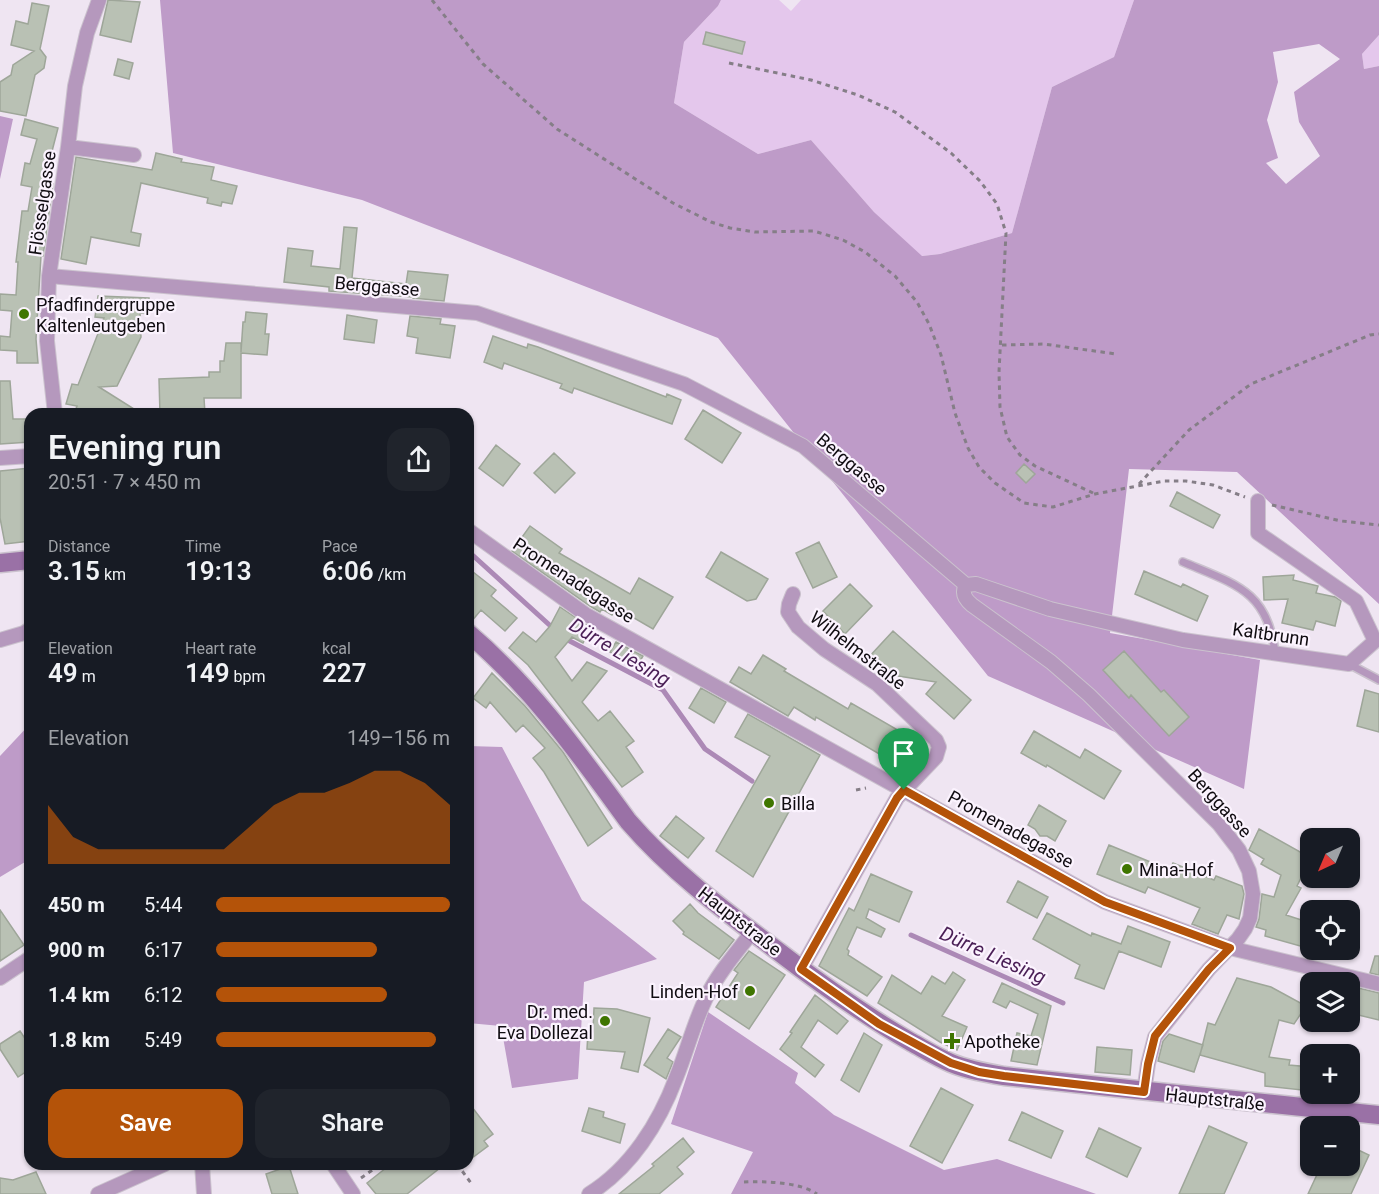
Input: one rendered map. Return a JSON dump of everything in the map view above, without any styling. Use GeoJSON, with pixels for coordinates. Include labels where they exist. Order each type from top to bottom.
{"type":"FeatureCollection","features":[{"type":"Feature","properties":{"kind":"main road"},"geometry":{"type":"LineString","coordinates":[[0,563],[24,561]]}},
{"type":"Feature","properties":{"kind":"main road","name":"Hauptstraße"},"geometry":{"type":"LineString","coordinates":[[474,638],[512,673],[539,703],[643,839],[679,873],[801,969],[879,1024],[951,1063],[979,1072],[1004,1076],[1379,1115]]}},
{"type":"Feature","properties":{"kind":"street","name":"Flösselgasse"},"geometry":{"type":"LineString","coordinates":[[54,408],[47,341],[49,276],[68,147],[68,107],[75,86],[84,32],[99,0]]}},
{"type":"Feature","properties":{"kind":"street"},"geometry":{"type":"LineString","coordinates":[[68,147],[134,155]]}},
{"type":"Feature","properties":{"kind":"street","name":"Berggasse"},"geometry":{"type":"LineString","coordinates":[[49,276],[477,313],[684,384],[803,446],[966,585],[963,593],[968,601],[1051,662],[1089,694],[1219,824],[1239,850],[1249,871],[1253,894],[1250,918],[1245,929],[1230,948],[1209,969],[1155,1036],[1144,1092]]}},
{"type":"Feature","properties":{"kind":"street"},"geometry":{"type":"LineString","coordinates":[[0,458],[24,456]]}},
{"type":"Feature","properties":{"kind":"street"},"geometry":{"type":"LineString","coordinates":[[1258,501],[1258,533],[1356,601],[1375,641],[1349,664]]}},
{"type":"Feature","properties":{"kind":"street","name":"Promenadegasse"},"geometry":{"type":"LineString","coordinates":[[474,534],[585,614],[1105,902],[1230,948],[1379,984]]}},
{"type":"Feature","properties":{"kind":"street","name":"Kaltbrunn"},"geometry":{"type":"LineString","coordinates":[[966,585],[976,584],[1050,609],[1183,640],[1349,664]]}},
{"type":"Feature","properties":{"kind":"street","name":"Wilhelmstraße"},"geometry":{"type":"LineString","coordinates":[[793,594],[788,612],[798,627],[824,649],[877,684],[936,740],[939,747],[936,757],[897,798],[801,969]]}},
{"type":"Feature","properties":{"kind":"street"},"geometry":{"type":"LineString","coordinates":[[0,640],[24,633]]}},
{"type":"Feature","properties":{"kind":"street"},"geometry":{"type":"LineString","coordinates":[[590,1194],[623,1167],[652,1128],[677,1077],[708,994],[752,932]]}},
{"type":"Feature","properties":{"kind":"street"},"geometry":{"type":"LineString","coordinates":[[0,978],[24,962]]}},
{"type":"Feature","properties":{"kind":"street"},"geometry":{"type":"LineString","coordinates":[[98,1194],[152,1170]]}},
{"type":"Feature","properties":{"kind":"street"},"geometry":{"type":"LineString","coordinates":[[202,1170],[204,1194]]}},
{"type":"Feature","properties":{"kind":"street"},"geometry":{"type":"LineString","coordinates":[[337,1170],[353,1194]]}},
{"type":"Feature","properties":{"kind":"lane"},"geometry":{"type":"LineString","coordinates":[[1184,562],[1231,583],[1252,596],[1261,606],[1268,620],[1275,653]]}},
{"type":"Feature","properties":{"kind":"lane"},"geometry":{"type":"LineString","coordinates":[[1349,664],[1379,680]]}},
{"type":"Feature","properties":{"kind":"path"},"geometry":{"type":"LineString","coordinates":[[432,0],[483,64],[557,129],[673,203],[711,222],[730,228],[754,232],[814,231],[843,240],[865,252],[895,276],[916,302],[929,324],[955,413],[968,448],[979,467],[995,483],[1024,503],[1053,507],[1095,494],[1164,481],[1186,481],[1213,485],[1258,501],[1341,521],[1379,525]]}},
{"type":"Feature","properties":{"kind":"path"},"geometry":{"type":"LineString","coordinates":[[729,63],[812,80],[858,95],[895,112],[951,153],[980,181],[997,204],[1006,233],[999,372],[1000,408],[1007,437],[1020,455],[1035,466],[1095,494]]}},
{"type":"Feature","properties":{"kind":"path"},"geometry":{"type":"LineString","coordinates":[[1138,486],[1189,430],[1251,384],[1370,335],[1379,334]]}},
{"type":"Feature","properties":{"kind":"path"},"geometry":{"type":"LineString","coordinates":[[1002,345],[1044,344],[1116,354]]}},
{"type":"Feature","properties":{"kind":"path"},"geometry":{"type":"LineString","coordinates":[[360,1179],[373,1170]]}},
{"type":"Feature","properties":{"kind":"path"},"geometry":{"type":"LineString","coordinates":[[461,1170],[471,1183]]}},
{"type":"Feature","properties":{"kind":"path"},"geometry":{"type":"LineString","coordinates":[[744,1182],[766,1181],[810,1189],[817,1194]]}},
{"type":"Feature","properties":{"kind":"shaded area"},"geometry":{"type":"Polygon","coordinates":[[[160,0],[721,0],[684,42],[674,103],[758,154],[811,140],[874,212],[922,256],[940,254],[1012,233],[1052,87],[1114,57],[1134,0],[1379,0],[1379,35],[1362,54],[1364,69],[1379,66],[1379,604],[1237,472],[1129,469],[1110,633],[1260,660],[1244,789],[988,676],[718,338],[362,200],[173,153],[160,0]],[[1319,44],[1273,52],[1278,82],[1267,120],[1278,158],[1266,163],[1286,184],[1320,156],[1299,122],[1294,92],[1340,59],[1319,44]]]}},
{"type":"Feature","properties":{"kind":"shaded area"},"geometry":{"type":"Polygon","coordinates":[[[721,0],[779,0],[791,11],[801,0],[1134,0],[1114,57],[1052,87],[1012,233],[940,254],[921,256],[874,212],[811,140],[758,154],[674,103],[684,42],[721,0]]]}},
{"type":"Feature","properties":{"kind":"shaded area"},"geometry":{"type":"Polygon","coordinates":[[[1379,35],[1379,66],[1364,69],[1362,54],[1379,35]]]}},
{"type":"Feature","properties":{"kind":"shaded area"},"geometry":{"type":"Polygon","coordinates":[[[0,116],[13,119],[0,179],[0,116]]]}},
{"type":"Feature","properties":{"kind":"shaded area"},"geometry":{"type":"Polygon","coordinates":[[[24,730],[24,863],[0,877],[0,756],[24,730]]]}},
{"type":"Feature","properties":{"kind":"shaded area"},"geometry":{"type":"Polygon","coordinates":[[[474,746],[502,747],[582,900],[657,959],[584,982],[578,1079],[512,1088],[501,1026],[474,1024],[474,746]]]}},
{"type":"Feature","properties":{"kind":"shaded area"},"geometry":{"type":"Polygon","coordinates":[[[708,1012],[798,1073],[795,1083],[834,1115],[944,1170],[997,1159],[1096,1194],[731,1194],[753,1152],[671,1124],[708,1012]]]}},
{"type":"Feature","properties":{"kind":"building"},"geometry":{"type":"Polygon","coordinates":[[[108,0],[140,2],[131,42],[100,35],[108,0]]]}},
{"type":"Feature","properties":{"kind":"building"},"geometry":{"type":"Polygon","coordinates":[[[32,3],[49,6],[40,49],[46,57],[44,68],[35,75],[26,116],[0,111],[0,82],[11,75],[13,65],[34,51],[11,45],[16,21],[28,24],[32,3]]]}},
{"type":"Feature","properties":{"kind":"building"},"geometry":{"type":"Polygon","coordinates":[[[706,32],[745,42],[742,54],[703,44],[706,32]]]}},
{"type":"Feature","properties":{"kind":"building"},"geometry":{"type":"Polygon","coordinates":[[[118,59],[133,63],[129,79],[114,75],[118,59]]]}},
{"type":"Feature","properties":{"kind":"building"},"geometry":{"type":"Polygon","coordinates":[[[25,119],[58,128],[46,183],[53,184],[43,256],[41,256],[36,339],[38,363],[17,363],[17,351],[0,350],[0,336],[10,337],[12,311],[0,310],[0,294],[16,295],[18,262],[16,262],[22,211],[28,211],[32,187],[21,185],[25,163],[30,164],[37,139],[21,135],[25,119]]]}},
{"type":"Feature","properties":{"kind":"building"},"geometry":{"type":"Polygon","coordinates":[[[156,153],[182,159],[181,162],[214,167],[211,180],[237,186],[232,204],[222,202],[221,206],[207,203],[208,198],[141,183],[131,232],[141,234],[139,246],[91,237],[86,264],[61,259],[76,157],[152,170],[156,153]]]}},
{"type":"Feature","properties":{"kind":"building"},"geometry":{"type":"Polygon","coordinates":[[[344,227],[357,228],[352,278],[406,284],[408,271],[448,275],[444,301],[329,291],[329,287],[284,282],[288,248],[313,251],[311,266],[340,269],[344,227]]]}},
{"type":"Feature","properties":{"kind":"building"},"geometry":{"type":"Polygon","coordinates":[[[98,296],[149,298],[149,314],[140,313],[141,337],[117,386],[99,387],[132,408],[76,408],[77,406],[66,404],[72,384],[78,385],[104,318],[95,317],[98,296]]]}},
{"type":"Feature","properties":{"kind":"building"},"geometry":{"type":"Polygon","coordinates":[[[246,312],[267,314],[265,334],[269,334],[267,355],[241,353],[241,398],[204,398],[205,408],[160,408],[159,379],[209,377],[209,372],[220,372],[220,361],[224,361],[226,343],[241,343],[241,352],[243,322],[245,322],[246,312]]]}},
{"type":"Feature","properties":{"kind":"building"},"geometry":{"type":"Polygon","coordinates":[[[347,315],[377,320],[374,343],[344,339],[347,315]]]}},
{"type":"Feature","properties":{"kind":"building"},"geometry":{"type":"Polygon","coordinates":[[[410,316],[441,319],[440,324],[455,326],[450,358],[416,353],[418,338],[407,336],[410,316]]]}},
{"type":"Feature","properties":{"kind":"building"},"geometry":{"type":"Polygon","coordinates":[[[493,336],[527,348],[528,344],[538,347],[666,397],[667,394],[681,400],[672,424],[574,388],[572,393],[560,388],[562,384],[504,363],[502,369],[484,362],[493,336]]]}},
{"type":"Feature","properties":{"kind":"building"},"geometry":{"type":"Polygon","coordinates":[[[0,381],[10,381],[13,419],[24,419],[24,442],[0,444],[0,381]]]}},
{"type":"Feature","properties":{"kind":"building"},"geometry":{"type":"Polygon","coordinates":[[[703,410],[741,433],[722,463],[685,439],[703,410]]]}},
{"type":"Feature","properties":{"kind":"building"},"geometry":{"type":"Polygon","coordinates":[[[496,445],[520,464],[503,486],[479,468],[496,445]]]}},
{"type":"Feature","properties":{"kind":"building"},"geometry":{"type":"Polygon","coordinates":[[[554,453],[575,473],[555,493],[534,473],[554,453]]]}},
{"type":"Feature","properties":{"kind":"building"},"geometry":{"type":"Polygon","coordinates":[[[1024,464],[1035,474],[1026,483],[1016,473],[1024,464]]]}},
{"type":"Feature","properties":{"kind":"building"},"geometry":{"type":"Polygon","coordinates":[[[24,469],[24,542],[5,544],[0,518],[0,471],[24,469]]]}},
{"type":"Feature","properties":{"kind":"building"},"geometry":{"type":"Polygon","coordinates":[[[1177,492],[1220,515],[1213,528],[1170,506],[1177,492]]]}},
{"type":"Feature","properties":{"kind":"building"},"geometry":{"type":"Polygon","coordinates":[[[530,526],[562,549],[559,553],[630,594],[639,578],[673,597],[653,629],[617,608],[612,615],[602,609],[600,612],[512,551],[530,526]]]}},
{"type":"Feature","properties":{"kind":"building"},"geometry":{"type":"Polygon","coordinates":[[[819,542],[837,577],[813,588],[796,553],[819,542]]]}},
{"type":"Feature","properties":{"kind":"building"},"geometry":{"type":"Polygon","coordinates":[[[721,552],[768,579],[756,599],[747,601],[706,577],[721,552]]]}},
{"type":"Feature","properties":{"kind":"building"},"geometry":{"type":"Polygon","coordinates":[[[1144,571],[1181,587],[1183,584],[1208,596],[1197,621],[1135,594],[1144,571]]]}},
{"type":"Feature","properties":{"kind":"building"},"geometry":{"type":"Polygon","coordinates":[[[474,573],[496,590],[491,596],[517,618],[505,631],[481,610],[474,618],[474,573]]]}},
{"type":"Feature","properties":{"kind":"building"},"geometry":{"type":"Polygon","coordinates":[[[1294,575],[1293,580],[1318,586],[1316,593],[1335,597],[1341,601],[1335,626],[1316,621],[1313,630],[1282,623],[1288,599],[1264,600],[1263,577],[1294,575]]]}},
{"type":"Feature","properties":{"kind":"building"},"geometry":{"type":"Polygon","coordinates":[[[850,584],[872,606],[845,634],[823,611],[850,584]]]}},
{"type":"Feature","properties":{"kind":"building"},"geometry":{"type":"Polygon","coordinates":[[[560,607],[591,628],[583,643],[572,637],[555,657],[572,681],[587,662],[607,671],[582,702],[598,721],[610,711],[634,741],[626,747],[643,772],[622,787],[528,665],[509,648],[523,632],[536,642],[550,626],[560,607]]]}},
{"type":"Feature","properties":{"kind":"building"},"geometry":{"type":"Polygon","coordinates":[[[893,631],[971,700],[954,719],[926,694],[936,682],[892,675],[869,657],[893,631]]]}},
{"type":"Feature","properties":{"kind":"building"},"geometry":{"type":"Polygon","coordinates":[[[616,642],[643,656],[636,668],[610,652],[616,642]]]}},
{"type":"Feature","properties":{"kind":"building"},"geometry":{"type":"Polygon","coordinates":[[[1124,651],[1161,692],[1164,690],[1189,717],[1169,736],[1131,695],[1129,698],[1103,670],[1124,651]]]}},
{"type":"Feature","properties":{"kind":"building"},"geometry":{"type":"Polygon","coordinates":[[[763,655],[786,669],[784,671],[848,709],[851,703],[896,729],[881,755],[816,717],[815,720],[794,707],[788,716],[730,682],[739,667],[751,674],[763,655]]]}},
{"type":"Feature","properties":{"kind":"building"},"geometry":{"type":"Polygon","coordinates":[[[492,673],[525,706],[563,752],[612,828],[588,846],[544,772],[533,758],[545,748],[523,725],[516,732],[490,702],[486,708],[474,697],[492,673]]]}},
{"type":"Feature","properties":{"kind":"building"},"geometry":{"type":"Polygon","coordinates":[[[701,688],[726,702],[714,723],[689,708],[701,688]]]}},
{"type":"Feature","properties":{"kind":"building"},"geometry":{"type":"Polygon","coordinates":[[[1365,690],[1379,694],[1379,732],[1357,726],[1365,690]]]}},
{"type":"Feature","properties":{"kind":"building","name":"Billa"},"geometry":{"type":"Polygon","coordinates":[[[748,714],[820,755],[753,877],[716,851],[770,756],[735,737],[748,714]]]}},
{"type":"Feature","properties":{"kind":"building"},"geometry":{"type":"Polygon","coordinates":[[[1034,731],[1080,758],[1085,749],[1121,771],[1104,799],[1047,765],[1046,767],[1021,753],[1034,731]]]}},
{"type":"Feature","properties":{"kind":"building"},"geometry":{"type":"Polygon","coordinates":[[[1039,805],[1066,821],[1055,841],[1047,836],[1040,836],[1028,825],[1039,805]]]}},
{"type":"Feature","properties":{"kind":"building"},"geometry":{"type":"Polygon","coordinates":[[[676,816],[704,838],[688,858],[660,836],[676,816]]]}},
{"type":"Feature","properties":{"kind":"building"},"geometry":{"type":"Polygon","coordinates":[[[1259,829],[1300,852],[1300,880],[1297,886],[1301,888],[1286,915],[1300,919],[1300,946],[1265,936],[1266,930],[1256,927],[1262,894],[1274,897],[1281,875],[1261,864],[1264,859],[1249,850],[1259,829]]]}},
{"type":"Feature","properties":{"kind":"building"},"geometry":{"type":"Polygon","coordinates":[[[1109,845],[1170,870],[1173,863],[1214,880],[1216,876],[1242,886],[1244,894],[1239,919],[1227,915],[1218,934],[1192,924],[1200,908],[1148,887],[1145,893],[1097,874],[1109,845]]]}},
{"type":"Feature","properties":{"kind":"building"},"geometry":{"type":"Polygon","coordinates":[[[871,874],[912,892],[899,922],[869,909],[866,918],[885,929],[881,937],[857,927],[847,949],[848,955],[882,977],[867,996],[819,966],[849,908],[854,911],[871,874]]]}},
{"type":"Feature","properties":{"kind":"building"},"geometry":{"type":"Polygon","coordinates":[[[1018,881],[1048,897],[1037,918],[1007,902],[1018,881]]]}},
{"type":"Feature","properties":{"kind":"building"},"geometry":{"type":"Polygon","coordinates":[[[690,904],[698,913],[734,940],[719,959],[683,934],[684,932],[673,921],[690,904]]]}},
{"type":"Feature","properties":{"kind":"building"},"geometry":{"type":"Polygon","coordinates":[[[0,910],[24,945],[0,961],[0,910]]]}},
{"type":"Feature","properties":{"kind":"building"},"geometry":{"type":"Polygon","coordinates":[[[1047,913],[1091,936],[1092,933],[1121,944],[1128,926],[1170,942],[1161,967],[1119,951],[1104,989],[1075,978],[1080,965],[1033,939],[1047,913]]]}},
{"type":"Feature","properties":{"kind":"building","name":"Linden-Hof"},"geometry":{"type":"Polygon","coordinates":[[[749,951],[785,975],[749,1029],[716,1007],[738,973],[734,970],[749,951]]]}},
{"type":"Feature","properties":{"kind":"building"},"geometry":{"type":"Polygon","coordinates":[[[1375,956],[1379,956],[1379,975],[1370,973],[1375,956]]]}},
{"type":"Feature","properties":{"kind":"building"},"geometry":{"type":"Polygon","coordinates":[[[953,972],[965,980],[942,1016],[967,1027],[957,1050],[940,1042],[878,1003],[892,975],[921,994],[932,976],[945,984],[953,972]]]}},
{"type":"Feature","properties":{"kind":"building"},"geometry":{"type":"Polygon","coordinates":[[[1237,978],[1271,987],[1300,1003],[1300,1015],[1294,1024],[1279,1020],[1269,1057],[1290,1060],[1289,1065],[1300,1066],[1300,1090],[1265,1086],[1265,1073],[1200,1055],[1208,1023],[1215,1025],[1237,978]]]}},
{"type":"Feature","properties":{"kind":"building"},"geometry":{"type":"Polygon","coordinates":[[[1002,983],[1051,1006],[1037,1065],[1011,1061],[1017,1033],[1031,1036],[1038,1014],[1010,1001],[1006,1008],[993,1002],[1002,983]]]}},
{"type":"Feature","properties":{"kind":"building"},"geometry":{"type":"Polygon","coordinates":[[[1360,988],[1379,993],[1379,1020],[1360,1015],[1360,988]]]}},
{"type":"Feature","properties":{"kind":"building"},"geometry":{"type":"Polygon","coordinates":[[[815,995],[848,1021],[837,1034],[818,1020],[801,1047],[824,1065],[815,1077],[780,1049],[815,995]]]}},
{"type":"Feature","properties":{"kind":"building"},"geometry":{"type":"Polygon","coordinates":[[[594,1008],[617,1009],[650,1018],[638,1072],[621,1068],[625,1052],[587,1049],[588,1032],[593,1032],[594,1008]]]}},
{"type":"Feature","properties":{"kind":"building"},"geometry":{"type":"Polygon","coordinates":[[[668,1029],[681,1037],[667,1058],[673,1062],[666,1079],[644,1065],[668,1029]]]}},
{"type":"Feature","properties":{"kind":"building"},"geometry":{"type":"Polygon","coordinates":[[[20,1031],[24,1037],[24,1073],[18,1077],[0,1049],[0,1044],[20,1031]]]}},
{"type":"Feature","properties":{"kind":"building"},"geometry":{"type":"Polygon","coordinates":[[[864,1033],[882,1045],[859,1092],[841,1080],[864,1033]]]}},
{"type":"Feature","properties":{"kind":"building"},"geometry":{"type":"Polygon","coordinates":[[[1169,1034],[1203,1045],[1194,1072],[1158,1061],[1163,1041],[1169,1034]]]}},
{"type":"Feature","properties":{"kind":"building"},"geometry":{"type":"Polygon","coordinates":[[[1097,1047],[1132,1050],[1130,1075],[1095,1072],[1097,1047]]]}},
{"type":"Feature","properties":{"kind":"building"},"geometry":{"type":"Polygon","coordinates":[[[941,1088],[973,1105],[942,1163],[910,1146],[941,1088]]]}},
{"type":"Feature","properties":{"kind":"building"},"geometry":{"type":"Polygon","coordinates":[[[589,1108],[604,1112],[603,1117],[625,1124],[620,1143],[582,1131],[589,1108]]]}},
{"type":"Feature","properties":{"kind":"building"},"geometry":{"type":"Polygon","coordinates":[[[474,1110],[493,1134],[484,1141],[488,1146],[474,1156],[474,1110]]]}},
{"type":"Feature","properties":{"kind":"building"},"geometry":{"type":"Polygon","coordinates":[[[1022,1112],[1063,1131],[1051,1158],[1009,1140],[1022,1112]]]}},
{"type":"Feature","properties":{"kind":"building"},"geometry":{"type":"Polygon","coordinates":[[[1209,1126],[1247,1143],[1224,1194],[1179,1194],[1209,1126]]]}},
{"type":"Feature","properties":{"kind":"building"},"geometry":{"type":"Polygon","coordinates":[[[1099,1128],[1141,1148],[1127,1177],[1086,1157],[1099,1128]]]}},
{"type":"Feature","properties":{"kind":"building"},"geometry":{"type":"Polygon","coordinates":[[[683,1138],[694,1152],[677,1167],[683,1174],[659,1194],[619,1194],[654,1166],[652,1164],[683,1138]]]}},
{"type":"Feature","properties":{"kind":"building"},"geometry":{"type":"Polygon","coordinates":[[[1360,1151],[1369,1155],[1360,1174],[1360,1151]]]}},
{"type":"Feature","properties":{"kind":"building"},"geometry":{"type":"Polygon","coordinates":[[[278,1170],[290,1170],[298,1194],[272,1194],[266,1174],[278,1170]]]}},
{"type":"Feature","properties":{"kind":"building"},"geometry":{"type":"Polygon","coordinates":[[[383,1170],[437,1170],[407,1194],[376,1194],[367,1183],[383,1170]]]}},
{"type":"Feature","properties":{"kind":"building"},"geometry":{"type":"Polygon","coordinates":[[[36,1172],[46,1194],[0,1194],[0,1178],[13,1180],[36,1172]]]}},
{"type":"Feature","properties":{"kind":"building"},"geometry":{"type":"Polygon","coordinates":[[[1316,1176],[1359,1176],[1351,1194],[1308,1194],[1316,1176]]]}},
{"type":"Feature","properties":{"kind":"waterway","name":"Dürre Liesing"},"geometry":{"type":"LineString","coordinates":[[474,556],[555,630]]}},
{"type":"Feature","properties":{"kind":"waterway","name":"Dürre Liesing"},"geometry":{"type":"LineString","coordinates":[[564,638],[663,690],[705,749],[752,781]]}},
{"type":"Feature","properties":{"kind":"waterway","name":"Dürre Liesing"},"geometry":{"type":"LineString","coordinates":[[911,935],[1063,1003]]}},
{"type":"Feature","properties":{"kind":"place","name":"Pfadfindergruppe Kaltenleutgeben"},"geometry":{"type":"Point","coordinates":[24,314]}},
{"type":"Feature","properties":{"kind":"place","name":"Billa"},"geometry":{"type":"Point","coordinates":[769,803]}},
{"type":"Feature","properties":{"kind":"place","name":"Mina-Hof"},"geometry":{"type":"Point","coordinates":[1127,869]}},
{"type":"Feature","properties":{"kind":"place","name":"Linden-Hof"},"geometry":{"type":"Point","coordinates":[750,991]}},
{"type":"Feature","properties":{"kind":"place","name":"Dr. med. Eva Dollezal"},"geometry":{"type":"Point","coordinates":[605,1021]}},
{"type":"Feature","properties":{"kind":"place","name":"Apotheke"},"geometry":{"type":"Point","coordinates":[952,1041]}},
{"type":"Feature","properties":{"kind":"route"},"geometry":{"type":"LineString","coordinates":[[904,790],[1105,902],[1230,948],[1209,969],[1155,1036],[1144,1092],[1004,1076],[979,1072],[951,1063],[879,1024],[801,969],[897,798],[904,790]]}}]}
